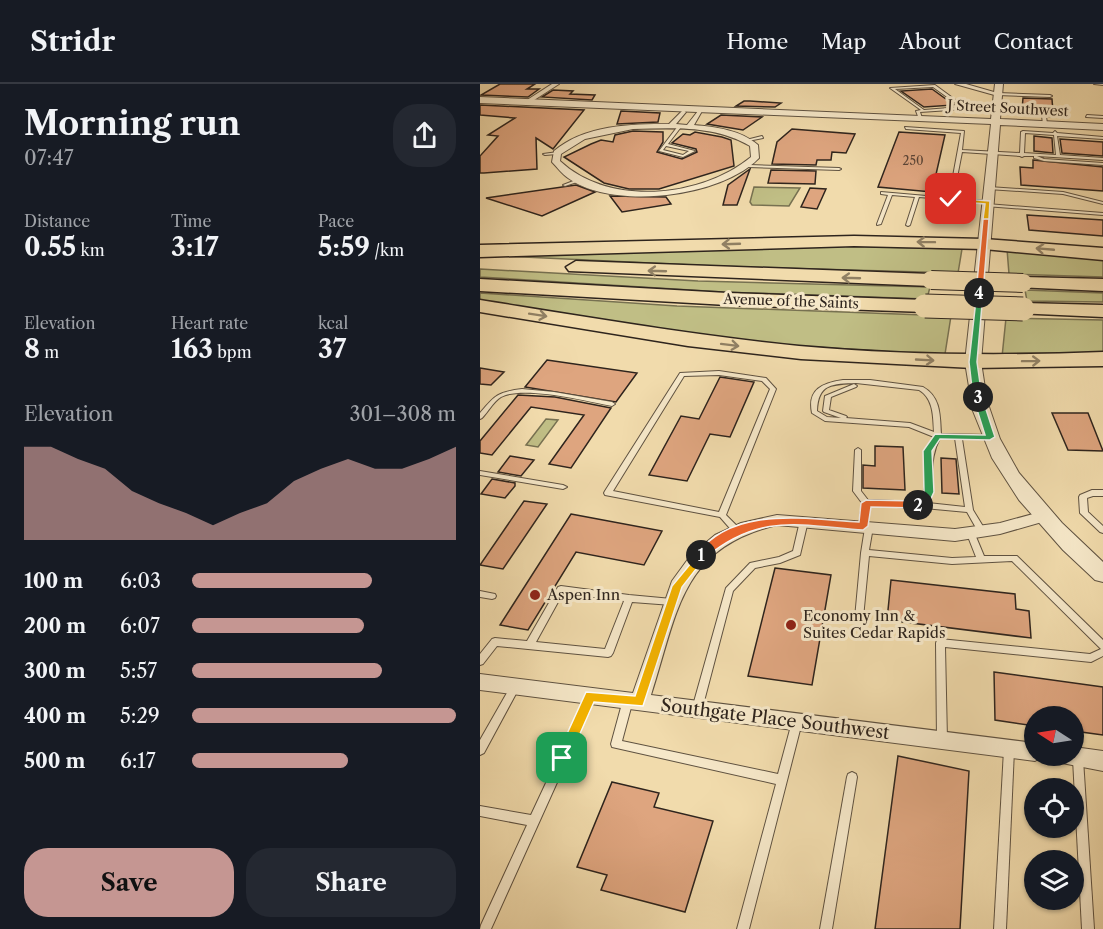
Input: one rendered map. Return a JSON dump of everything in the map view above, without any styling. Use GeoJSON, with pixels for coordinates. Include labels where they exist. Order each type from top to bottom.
{"type":"FeatureCollection","features":[{"type":"Feature","properties":{"kind":"highway"},"geometry":{"type":"LineString","coordinates":[[480,251],[600,250],[808,242],[984,244],[1103,254]]}},
{"type":"Feature","properties":{"kind":"highway","name":"Avenue of the Saints"},"geometry":{"type":"LineString","coordinates":[[480,262],[1103,285]]}},
{"type":"Feature","properties":{"kind":"highway","name":"Avenue of the Saints"},"geometry":{"type":"LineString","coordinates":[[480,285],[715,299],[1103,311]]}},
{"type":"Feature","properties":{"kind":"highway"},"geometry":{"type":"LineString","coordinates":[[480,306],[666,337],[759,349],[973,362],[1103,359]]}},
{"type":"Feature","properties":{"kind":"street"},"geometry":{"type":"LineString","coordinates":[[526,103],[556,84]]}},
{"type":"Feature","properties":{"kind":"street"},"geometry":{"type":"LineString","coordinates":[[958,84],[998,94]]}},
{"type":"Feature","properties":{"kind":"street"},"geometry":{"type":"LineString","coordinates":[[999,84],[973,362],[978,399],[990,437],[1005,468],[1072,547],[1103,574]]}},
{"type":"Feature","properties":{"kind":"street","name":"J Street Southwest"},"geometry":{"type":"LineString","coordinates":[[480,100],[700,112],[997,116],[1050,124],[1103,127]]}},
{"type":"Feature","properties":{"kind":"street"},"geometry":{"type":"LineString","coordinates":[[675,127],[683,111]]}},
{"type":"Feature","properties":{"kind":"street"},"geometry":{"type":"LineString","coordinates":[[688,128],[700,112]]}},
{"type":"Feature","properties":{"kind":"street"},"geometry":{"type":"LineString","coordinates":[[633,128],[688,128],[724,132],[748,140],[756,151],[755,158],[748,166],[699,189],[637,193],[610,192],[576,181],[561,170],[556,162],[557,153],[592,132],[633,128]]}},
{"type":"Feature","properties":{"kind":"street"},"geometry":{"type":"LineString","coordinates":[[634,701],[678,586],[697,559],[721,539],[737,531],[777,520],[977,533],[1015,527],[1044,516]]}},
{"type":"Feature","properties":{"kind":"street","name":"Southgate Place Southwest"},"geometry":{"type":"LineString","coordinates":[[480,682],[1024,750]]}},
{"type":"Feature","properties":{"kind":"street"},"geometry":{"type":"LineString","coordinates":[[1084,758],[1103,761]]}},
{"type":"Feature","properties":{"kind":"lane"},"geometry":{"type":"LineString","coordinates":[[1096,84],[1103,84]]}},
{"type":"Feature","properties":{"kind":"lane"},"geometry":{"type":"LineString","coordinates":[[934,86],[964,108],[942,110],[921,114],[892,88],[934,86]]}},
{"type":"Feature","properties":{"kind":"lane"},"geometry":{"type":"LineString","coordinates":[[998,94],[1050,96]]}},
{"type":"Feature","properties":{"kind":"lane"},"geometry":{"type":"LineString","coordinates":[[1022,156],[1023,132],[1050,124],[1061,116]]}},
{"type":"Feature","properties":{"kind":"lane"},"geometry":{"type":"LineString","coordinates":[[1087,116],[1103,117]]}},
{"type":"Feature","properties":{"kind":"lane"},"geometry":{"type":"LineString","coordinates":[[1050,124],[1103,138]]}},
{"type":"Feature","properties":{"kind":"lane"},"geometry":{"type":"LineString","coordinates":[[1050,124],[1058,155]]}},
{"type":"Feature","properties":{"kind":"lane"},"geometry":{"type":"LineString","coordinates":[[666,145],[693,151],[683,156],[661,151],[675,127]]}},
{"type":"Feature","properties":{"kind":"lane"},"geometry":{"type":"LineString","coordinates":[[906,128],[963,132],[951,199]]}},
{"type":"Feature","properties":{"kind":"lane"},"geometry":{"type":"LineString","coordinates":[[748,140],[762,137]]}},
{"type":"Feature","properties":{"kind":"lane"},"geometry":{"type":"LineString","coordinates":[[960,152],[1103,164]]}},
{"type":"Feature","properties":{"kind":"lane"},"geometry":{"type":"LineString","coordinates":[[545,154],[557,153]]}},
{"type":"Feature","properties":{"kind":"lane"},"geometry":{"type":"LineString","coordinates":[[1035,157],[1041,154],[1103,159]]}},
{"type":"Feature","properties":{"kind":"lane"},"geometry":{"type":"LineString","coordinates":[[748,166],[839,169]]}},
{"type":"Feature","properties":{"kind":"lane"},"geometry":{"type":"LineString","coordinates":[[565,185],[576,181]]}},
{"type":"Feature","properties":{"kind":"lane"},"geometry":{"type":"LineString","coordinates":[[989,188],[1063,193],[1103,203]]}},
{"type":"Feature","properties":{"kind":"lane"},"geometry":{"type":"LineString","coordinates":[[883,193],[1103,214]]}},
{"type":"Feature","properties":{"kind":"lane"},"geometry":{"type":"LineString","coordinates":[[879,224],[890,194]]}},
{"type":"Feature","properties":{"kind":"lane"},"geometry":{"type":"LineString","coordinates":[[908,225],[917,196]]}},
{"type":"Feature","properties":{"kind":"lane"},"geometry":{"type":"LineString","coordinates":[[722,515],[773,389],[764,379],[720,373],[682,374],[608,493],[722,515],[737,531]]}},
{"type":"Feature","properties":{"kind":"lane"},"geometry":{"type":"LineString","coordinates":[[910,425],[825,418],[814,412],[814,401],[821,388],[837,381],[929,391],[934,398],[938,436],[928,451],[929,492],[924,505]]}},
{"type":"Feature","properties":{"kind":"lane"},"geometry":{"type":"LineString","coordinates":[[867,384],[845,387],[828,396],[826,411],[843,417],[876,417],[910,425],[938,436],[990,437]]}},
{"type":"Feature","properties":{"kind":"lane"},"geometry":{"type":"LineString","coordinates":[[480,417],[500,396],[512,392],[612,404]]}},
{"type":"Feature","properties":{"kind":"lane"},"geometry":{"type":"LineString","coordinates":[[958,437],[969,510],[977,533],[981,560]]}},
{"type":"Feature","properties":{"kind":"lane"},"geometry":{"type":"LineString","coordinates":[[858,450],[857,491],[866,503],[865,553],[859,618]]}},
{"type":"Feature","properties":{"kind":"lane"},"geometry":{"type":"LineString","coordinates":[[480,473],[563,487]]}},
{"type":"Feature","properties":{"kind":"lane"},"geometry":{"type":"LineString","coordinates":[[1103,493],[1092,493],[1083,497],[1084,513],[1103,530]]}},
{"type":"Feature","properties":{"kind":"lane"},"geometry":{"type":"LineString","coordinates":[[866,503],[924,505],[969,510]]}},
{"type":"Feature","properties":{"kind":"lane"},"geometry":{"type":"LineString","coordinates":[[697,709],[729,590],[753,565],[780,560],[797,553],[804,521]]}},
{"type":"Feature","properties":{"kind":"lane"},"geometry":{"type":"LineString","coordinates":[[865,553],[952,561],[1014,558],[1103,646]]}},
{"type":"Feature","properties":{"kind":"lane"},"geometry":{"type":"LineString","coordinates":[[529,646],[561,589],[672,602]]}},
{"type":"Feature","properties":{"kind":"lane"},"geometry":{"type":"LineString","coordinates":[[480,594],[492,596]]}},
{"type":"Feature","properties":{"kind":"lane"},"geometry":{"type":"LineString","coordinates":[[480,662],[495,642],[608,653],[629,598]]}},
{"type":"Feature","properties":{"kind":"lane"},"geometry":{"type":"LineString","coordinates":[[942,740],[940,643],[1091,658],[1103,652]]}},
{"type":"Feature","properties":{"kind":"lane"},"geometry":{"type":"LineString","coordinates":[[480,750],[515,687]]}},
{"type":"Feature","properties":{"kind":"lane"},"geometry":{"type":"LineString","coordinates":[[485,929],[591,696]]}},
{"type":"Feature","properties":{"kind":"lane"},"geometry":{"type":"LineString","coordinates":[[634,701],[616,744],[782,780]]}},
{"type":"Feature","properties":{"kind":"lane"},"geometry":{"type":"LineString","coordinates":[[743,929],[797,722]]}},
{"type":"Feature","properties":{"kind":"lane"},"geometry":{"type":"LineString","coordinates":[[1000,929],[1009,748]]}},
{"type":"Feature","properties":{"kind":"lane"},"geometry":{"type":"LineString","coordinates":[[1074,766],[1088,929]]}},
{"type":"Feature","properties":{"kind":"lane"},"geometry":{"type":"LineString","coordinates":[[825,929],[852,777]]}},
{"type":"Feature","properties":{"kind":"lane"},"geometry":{"type":"LineString","coordinates":[[480,811],[534,821]]}},
{"type":"Feature","properties":{"kind":"shaded area"},"geometry":{"type":"Polygon","coordinates":[[[754,187],[800,188],[789,206],[752,205],[750,202],[754,187]]]}},
{"type":"Feature","properties":{"kind":"shaded area"},"geometry":{"type":"Polygon","coordinates":[[[798,245],[962,249],[958,273],[714,266],[480,255],[480,253],[798,245]]]}},
{"type":"Feature","properties":{"kind":"shaded area"},"geometry":{"type":"Polygon","coordinates":[[[1007,249],[1103,258],[1103,277],[1009,274],[1007,249]]]}},
{"type":"Feature","properties":{"kind":"shaded area"},"geometry":{"type":"Polygon","coordinates":[[[480,269],[698,281],[930,287],[927,299],[723,292],[480,277],[480,269]]]}},
{"type":"Feature","properties":{"kind":"shaded area"},"geometry":{"type":"Polygon","coordinates":[[[1025,290],[1103,293],[1103,302],[1027,301],[1025,290]]]}},
{"type":"Feature","properties":{"kind":"shaded area"},"geometry":{"type":"Polygon","coordinates":[[[480,293],[677,306],[951,316],[943,355],[752,343],[480,303],[480,293]]]}},
{"type":"Feature","properties":{"kind":"shaded area"},"geometry":{"type":"Polygon","coordinates":[[[1006,318],[1103,320],[1103,355],[1002,357],[1006,318]]]}},
{"type":"Feature","properties":{"kind":"shaded area"},"geometry":{"type":"Polygon","coordinates":[[[546,419],[558,420],[538,447],[526,445],[546,419]]]}},
{"type":"Feature","properties":{"kind":"building"},"geometry":{"type":"Polygon","coordinates":[[[500,84],[535,84],[527,89],[539,89],[528,97],[481,95],[500,84]]]}},
{"type":"Feature","properties":{"kind":"building"},"geometry":{"type":"Polygon","coordinates":[[[932,89],[954,105],[924,107],[901,91],[932,89]]]}},
{"type":"Feature","properties":{"kind":"building"},"geometry":{"type":"Polygon","coordinates":[[[553,90],[573,91],[570,94],[595,95],[592,100],[542,97],[553,90]]]}},
{"type":"Feature","properties":{"kind":"building"},"geometry":{"type":"Polygon","coordinates":[[[1023,98],[1052,99],[1053,112],[1022,110],[1023,98]]]}},
{"type":"Feature","properties":{"kind":"building"},"geometry":{"type":"Polygon","coordinates":[[[744,101],[781,103],[775,107],[736,106],[744,101]]]}},
{"type":"Feature","properties":{"kind":"building"},"geometry":{"type":"Polygon","coordinates":[[[480,105],[584,110],[553,149],[536,138],[537,169],[480,173],[480,156],[498,136],[488,135],[515,118],[480,115],[480,105]]]}},
{"type":"Feature","properties":{"kind":"building"},"geometry":{"type":"Polygon","coordinates":[[[621,111],[660,113],[658,122],[617,124],[621,111]]]}},
{"type":"Feature","properties":{"kind":"building"},"geometry":{"type":"Polygon","coordinates":[[[721,115],[762,117],[743,130],[707,124],[721,115]]]}},
{"type":"Feature","properties":{"kind":"building"},"geometry":{"type":"Polygon","coordinates":[[[792,129],[855,134],[846,153],[832,152],[831,160],[817,160],[816,165],[772,164],[777,142],[792,129]]]}},
{"type":"Feature","properties":{"kind":"building"},"geometry":{"type":"Polygon","coordinates":[[[633,131],[663,132],[663,142],[657,152],[682,159],[697,152],[696,149],[672,143],[683,134],[690,135],[695,132],[731,140],[734,166],[659,189],[629,189],[604,183],[564,157],[601,140],[613,142],[615,135],[633,131]]]}},
{"type":"Feature","properties":{"kind":"building"},"geometry":{"type":"Polygon","coordinates":[[[899,132],[945,135],[932,192],[878,187],[899,132]]]}},
{"type":"Feature","properties":{"kind":"building"},"geometry":{"type":"Polygon","coordinates":[[[1034,136],[1052,138],[1053,153],[1034,151],[1034,136]]]}},
{"type":"Feature","properties":{"kind":"building"},"geometry":{"type":"Polygon","coordinates":[[[1060,139],[1103,142],[1103,156],[1062,153],[1060,139]]]}},
{"type":"Feature","properties":{"kind":"building"},"geometry":{"type":"Polygon","coordinates":[[[1033,160],[1103,167],[1103,191],[1021,185],[1020,167],[1033,168],[1033,160]]]}},
{"type":"Feature","properties":{"kind":"building"},"geometry":{"type":"Polygon","coordinates":[[[750,169],[737,205],[723,205],[728,185],[750,169]]]}},
{"type":"Feature","properties":{"kind":"building"},"geometry":{"type":"Polygon","coordinates":[[[771,170],[816,171],[815,184],[768,183],[771,170]]]}},
{"type":"Feature","properties":{"kind":"building"},"geometry":{"type":"Polygon","coordinates":[[[576,185],[595,192],[542,216],[486,198],[576,185]]]}},
{"type":"Feature","properties":{"kind":"building"},"geometry":{"type":"Polygon","coordinates":[[[810,188],[826,189],[817,209],[801,207],[810,188]]]}},
{"type":"Feature","properties":{"kind":"building"},"geometry":{"type":"Polygon","coordinates":[[[610,196],[666,197],[671,204],[622,212],[610,196]]]}},
{"type":"Feature","properties":{"kind":"building"},"geometry":{"type":"Polygon","coordinates":[[[1027,215],[1103,220],[1103,236],[1029,230],[1027,215]]]}},
{"type":"Feature","properties":{"kind":"building"},"geometry":{"type":"Polygon","coordinates":[[[547,360],[637,373],[616,402],[525,387],[547,360]]]}},
{"type":"Feature","properties":{"kind":"building"},"geometry":{"type":"Polygon","coordinates":[[[480,368],[504,372],[491,385],[480,384],[480,368]]]}},
{"type":"Feature","properties":{"kind":"building"},"geometry":{"type":"Polygon","coordinates":[[[720,377],[754,382],[730,437],[710,434],[687,481],[649,475],[681,416],[699,419],[720,377]]]}},
{"type":"Feature","properties":{"kind":"building"},"geometry":{"type":"Polygon","coordinates":[[[518,395],[555,397],[611,408],[571,468],[549,464],[584,415],[531,407],[492,455],[480,453],[480,441],[518,395]]]}},
{"type":"Feature","properties":{"kind":"building"},"geometry":{"type":"Polygon","coordinates":[[[1052,413],[1088,413],[1103,451],[1068,450],[1052,413]]]}},
{"type":"Feature","properties":{"kind":"building"},"geometry":{"type":"Polygon","coordinates":[[[875,446],[903,447],[905,490],[863,488],[863,465],[875,466],[875,446]]]}},
{"type":"Feature","properties":{"kind":"building"},"geometry":{"type":"Polygon","coordinates":[[[510,456],[534,460],[521,476],[498,472],[510,456]]]}},
{"type":"Feature","properties":{"kind":"building"},"geometry":{"type":"Polygon","coordinates":[[[941,458],[956,459],[959,494],[942,493],[941,458]]]}},
{"type":"Feature","properties":{"kind":"building"},"geometry":{"type":"Polygon","coordinates":[[[492,479],[515,483],[515,486],[505,498],[481,494],[492,479]]]}},
{"type":"Feature","properties":{"kind":"building"},"geometry":{"type":"Polygon","coordinates":[[[524,501],[547,504],[503,569],[480,565],[524,501]]]}},
{"type":"Feature","properties":{"kind":"building","name":"Aspen Inn"},"geometry":{"type":"Polygon","coordinates":[[[571,514],[662,531],[644,565],[576,552],[528,630],[500,625],[571,514]]]}},
{"type":"Feature","properties":{"kind":"building","name":"Economy Inn & Suites Cedar Rapids"},"geometry":{"type":"Polygon","coordinates":[[[775,568],[831,575],[812,685],[748,676],[775,568]]]}},
{"type":"Feature","properties":{"kind":"building"},"geometry":{"type":"Polygon","coordinates":[[[891,580],[1015,594],[1016,609],[1029,611],[1031,638],[887,620],[891,580]]]}},
{"type":"Feature","properties":{"kind":"building"},"geometry":{"type":"Polygon","coordinates":[[[994,672],[1103,687],[1103,735],[1084,732],[1084,706],[1024,706],[1024,724],[995,720],[994,672]]]}},
{"type":"Feature","properties":{"kind":"building"},"geometry":{"type":"Polygon","coordinates":[[[898,756],[969,771],[960,929],[875,929],[898,756]]]}},
{"type":"Feature","properties":{"kind":"building"},"geometry":{"type":"Polygon","coordinates":[[[612,782],[659,793],[654,807],[713,821],[685,912],[601,890],[607,875],[577,867],[612,782]]]}},
{"type":"Feature","properties":{"kind":"place","name":"Aspen Inn"},"geometry":{"type":"Point","coordinates":[535,595]}},
{"type":"Feature","properties":{"kind":"place","name":"Economy Inn & Suites Cedar Rapids"},"geometry":{"type":"Point","coordinates":[791,625]}},
{"type":"Feature","properties":{"kind":"route"},"geometry":{"type":"LineString","coordinates":[[562,758],[591,696],[639,702],[678,586],[697,559],[721,539],[746,527],[777,520],[863,526],[866,503],[924,505],[929,492],[928,451],[938,436],[990,437],[978,399],[973,362],[988,202],[951,199]]}}]}
